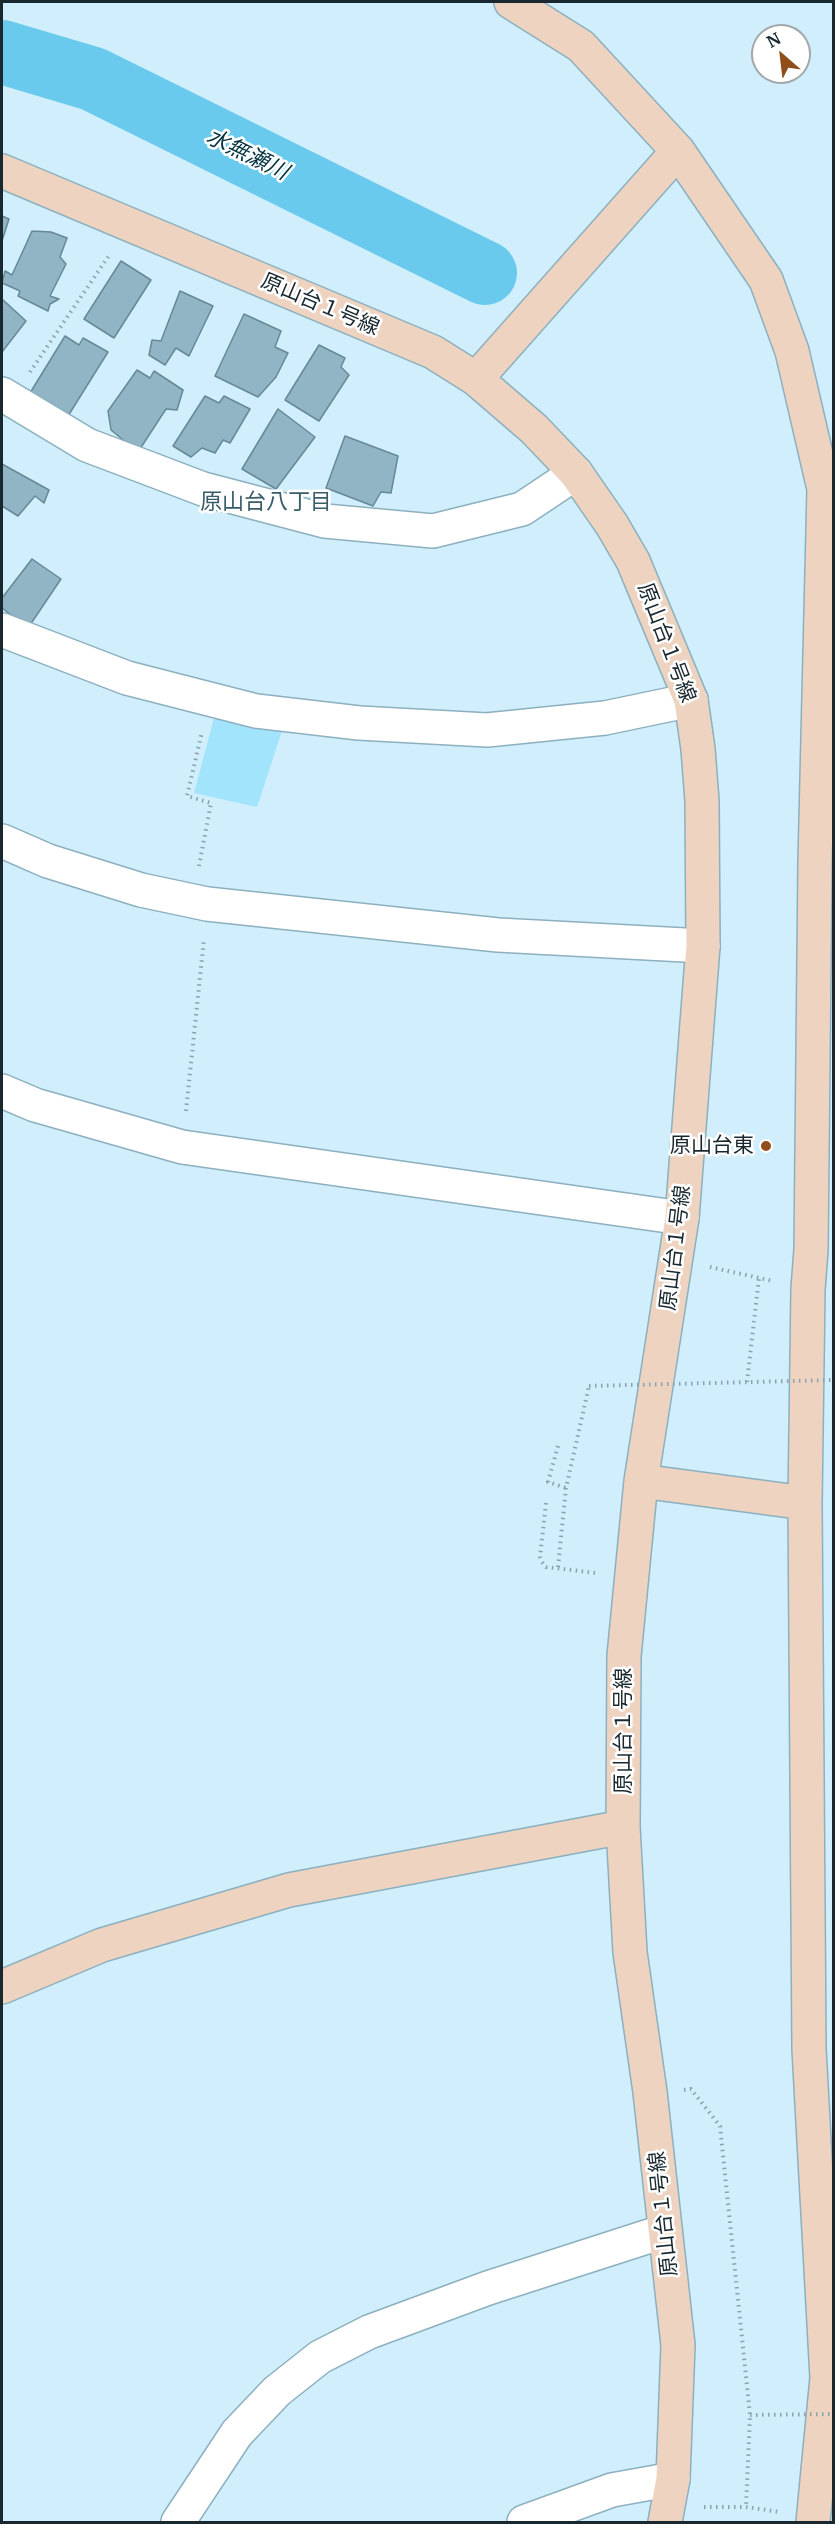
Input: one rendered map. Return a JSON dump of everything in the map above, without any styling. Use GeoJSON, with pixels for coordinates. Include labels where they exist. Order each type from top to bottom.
{"type":"FeatureCollection","features":[{"type":"Feature","properties":{"kind":"street"},"geometry":{"type":"LineString","coordinates":[[511,2],[581,46],[678,151],[765,280],[792,351],[824,489],[826,661],[811,1250],[808,1289],[805,1503],[808,2049],[827,2378],[813,2519]]}},
{"type":"Feature","properties":{"kind":"street"},"geometry":{"type":"LineString","coordinates":[[476,379],[678,151]]}},
{"type":"Feature","properties":{"kind":"street","name":"原山台１号線"},"geometry":{"type":"LineString","coordinates":[[2,171],[433,352],[476,379],[534,429],[576,473],[612,525],[633,561],[691,700],[702,801],[703,946],[682,1218],[641,1481],[624,1656],[623,1827],[630,1952],[650,2092],[678,2345],[669,2503]]}},
{"type":"Feature","properties":{"kind":"street"},"geometry":{"type":"LineString","coordinates":[[7,397],[87,445],[203,489],[325,521],[433,531],[522,509],[576,473]]}},
{"type":"Feature","properties":{"kind":"street"},"geometry":{"type":"LineString","coordinates":[[2,630],[127,678],[256,711],[347,722],[487,730],[605,718],[691,700]]}},
{"type":"Feature","properties":{"kind":"street"},"geometry":{"type":"LineString","coordinates":[[2,841],[48,861],[141,890],[200,903],[498,935],[703,946]]}},
{"type":"Feature","properties":{"kind":"street"},"geometry":{"type":"LineString","coordinates":[[2,1091],[35,1105],[182,1147],[682,1218]]}},
{"type":"Feature","properties":{"kind":"street"},"geometry":{"type":"LineString","coordinates":[[641,1481],[805,1503]]}},
{"type":"Feature","properties":{"kind":"street"},"geometry":{"type":"LineString","coordinates":[[2,1987],[102,1945],[289,1890],[623,1827]]}},
{"type":"Feature","properties":{"kind":"street"},"geometry":{"type":"LineString","coordinates":[[178,2523],[237,2433],[277,2391],[320,2356],[369,2332],[488,2288],[666,2231]]}},
{"type":"Feature","properties":{"kind":"street"},"geometry":{"type":"LineString","coordinates":[[524,2523],[612,2490],[669,2503]]}},
{"type":"Feature","properties":{"kind":"path"},"geometry":{"type":"LineString","coordinates":[[7,397],[129,224]]}},
{"type":"Feature","properties":{"kind":"path"},"geometry":{"type":"LineString","coordinates":[[182,1147],[200,903],[211,803],[187,796],[210,699]]}},
{"type":"Feature","properties":{"kind":"path"},"geometry":{"type":"LineString","coordinates":[[677,1259],[808,1289]]}},
{"type":"Feature","properties":{"kind":"path"},"geometry":{"type":"LineString","coordinates":[[747,1382],[759,1278]]}},
{"type":"Feature","properties":{"kind":"path"},"geometry":{"type":"LineString","coordinates":[[558,1567],[566,1488],[589,1386],[834,1380]]}},
{"type":"Feature","properties":{"kind":"path"},"geometry":{"type":"LineString","coordinates":[[558,1446],[548,1482],[566,1488]]}},
{"type":"Feature","properties":{"kind":"path"},"geometry":{"type":"LineString","coordinates":[[546,1503],[540,1557],[546,1567],[597,1573]]}},
{"type":"Feature","properties":{"kind":"path"},"geometry":{"type":"LineString","coordinates":[[650,2092],[691,2090],[720,2126],[750,2415],[746,2507]]}},
{"type":"Feature","properties":{"kind":"path"},"geometry":{"type":"LineString","coordinates":[[750,2415],[834,2414]]}},
{"type":"Feature","properties":{"kind":"path"},"geometry":{"type":"LineString","coordinates":[[669,2503],[746,2507],[813,2519]]}},
{"type":"Feature","properties":{"kind":"shaded area"},"geometry":{"type":"Polygon","coordinates":[[[214,718],[283,728],[257,807],[194,793],[214,718]]]}},
{"type":"Feature","properties":{"kind":"building"},"geometry":{"type":"Polygon","coordinates":[[[2,216],[9,219],[2,241],[2,216]]]}},
{"type":"Feature","properties":{"kind":"building"},"geometry":{"type":"Polygon","coordinates":[[[32,231],[51,232],[67,238],[60,257],[66,264],[50,296],[59,299],[50,304],[48,311],[18,296],[20,291],[2,283],[5,271],[12,275],[32,231]]]}},
{"type":"Feature","properties":{"kind":"building"},"geometry":{"type":"Polygon","coordinates":[[[121,261],[151,280],[114,338],[84,319],[121,261]]]}},
{"type":"Feature","properties":{"kind":"building"},"geometry":{"type":"Polygon","coordinates":[[[180,291],[213,306],[189,356],[176,348],[165,365],[149,355],[152,340],[161,341],[180,291]]]}},
{"type":"Feature","properties":{"kind":"building"},"geometry":{"type":"Polygon","coordinates":[[[2,299],[26,321],[2,352],[2,299]]]}},
{"type":"Feature","properties":{"kind":"building"},"geometry":{"type":"Polygon","coordinates":[[[244,314],[281,331],[275,347],[288,353],[276,377],[258,397],[215,376],[244,314]]]}},
{"type":"Feature","properties":{"kind":"building"},"geometry":{"type":"Polygon","coordinates":[[[65,336],[79,345],[83,338],[108,352],[68,416],[30,393],[65,336]]]}},
{"type":"Feature","properties":{"kind":"building"},"geometry":{"type":"Polygon","coordinates":[[[319,345],[345,358],[341,367],[349,375],[319,421],[285,400],[319,345]]]}},
{"type":"Feature","properties":{"kind":"building"},"geometry":{"type":"Polygon","coordinates":[[[137,370],[150,378],[154,371],[183,390],[177,410],[166,409],[138,452],[111,430],[108,411],[137,370]]]}},
{"type":"Feature","properties":{"kind":"building"},"geometry":{"type":"Polygon","coordinates":[[[205,396],[219,403],[224,396],[250,409],[230,443],[223,440],[215,453],[202,448],[191,457],[173,446],[205,396]]]}},
{"type":"Feature","properties":{"kind":"building"},"geometry":{"type":"Polygon","coordinates":[[[278,409],[315,437],[276,489],[242,469],[278,409]]]}},
{"type":"Feature","properties":{"kind":"building"},"geometry":{"type":"Polygon","coordinates":[[[345,436],[398,456],[391,493],[381,492],[373,506],[326,488],[345,436]]]}},
{"type":"Feature","properties":{"kind":"building"},"geometry":{"type":"Polygon","coordinates":[[[2,464],[49,490],[44,503],[35,496],[18,516],[2,506],[2,464]]]}},
{"type":"Feature","properties":{"kind":"building"},"geometry":{"type":"Polygon","coordinates":[[[32,559],[61,579],[28,628],[2,608],[2,598],[32,559]]]}},
{"type":"Feature","properties":{"kind":"waterway","name":"水無瀬川"},"geometry":{"type":"LineString","coordinates":[[2,52],[93,79],[485,273]]}},
{"type":"Feature","properties":{"kind":"place","name":"原山台東"},"geometry":{"type":"Point","coordinates":[766,1146]}},
{"type":"Feature","properties":{"kind":"district","name":"原山台八丁目"},"geometry":{"type":"Point","coordinates":[266,503]}}]}
